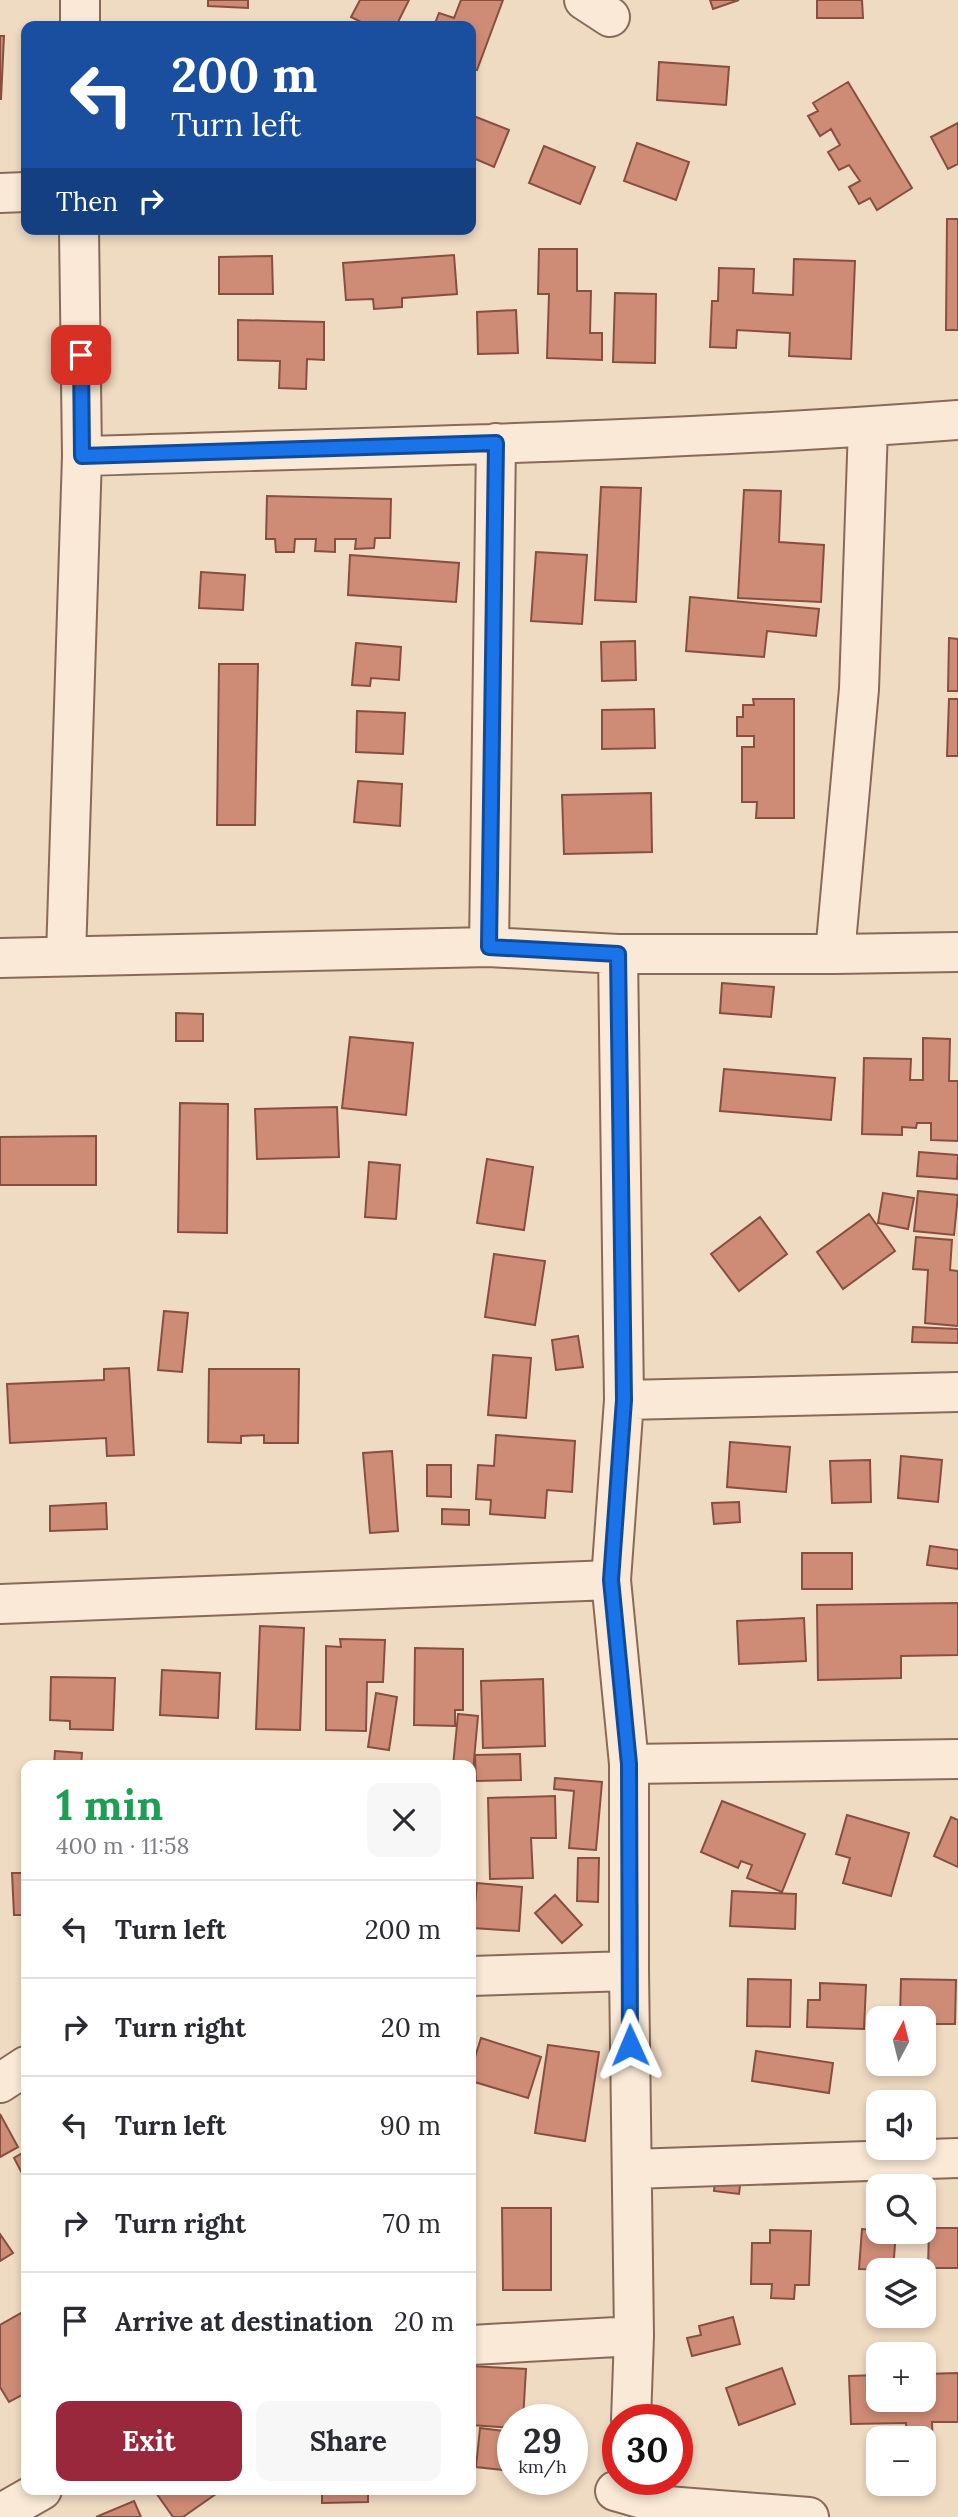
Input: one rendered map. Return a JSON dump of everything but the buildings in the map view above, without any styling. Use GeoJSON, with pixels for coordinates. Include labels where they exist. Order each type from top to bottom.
{"type":"FeatureCollection","features":[{"type":"Feature","properties":{"kind":"street"},"geometry":{"type":"LineString","coordinates":[[80,0],[80,21]]}},
{"type":"Feature","properties":{"kind":"street"},"geometry":{"type":"LineString","coordinates":[[0,193],[21,192]]}},
{"type":"Feature","properties":{"kind":"street"},"geometry":{"type":"LineString","coordinates":[[66,956],[82,456],[79,235]]}},
{"type":"Feature","properties":{"kind":"street"},"geometry":{"type":"LineString","coordinates":[[82,456],[496,443],[868,427],[958,420]]}},
{"type":"Feature","properties":{"kind":"street"},"geometry":{"type":"LineString","coordinates":[[835,954],[859,689],[868,427]]}},
{"type":"Feature","properties":{"kind":"street"},"geometry":{"type":"LineString","coordinates":[[489,947],[496,443]]}},
{"type":"Feature","properties":{"kind":"street"},"geometry":{"type":"LineString","coordinates":[[0,958],[489,947],[618,954],[958,951]]}},
{"type":"Feature","properties":{"kind":"street"},"geometry":{"type":"LineString","coordinates":[[618,954],[624,1400],[611,1580],[629,1764],[634,2336],[632,2404]]}},
{"type":"Feature","properties":{"kind":"street"},"geometry":{"type":"LineString","coordinates":[[624,1400],[958,1392]]}},
{"type":"Feature","properties":{"kind":"street"},"geometry":{"type":"LineString","coordinates":[[0,1604],[611,1580]]}},
{"type":"Feature","properties":{"kind":"street"},"geometry":{"type":"LineString","coordinates":[[629,1764],[958,1759]]}},
{"type":"Feature","properties":{"kind":"street"},"geometry":{"type":"LineString","coordinates":[[476,1976],[629,1971]]}},
{"type":"Feature","properties":{"kind":"street"},"geometry":{"type":"LineString","coordinates":[[0,2083],[21,2069]]}},
{"type":"Feature","properties":{"kind":"street"},"geometry":{"type":"LineString","coordinates":[[632,2169],[958,2158]]}},
{"type":"Feature","properties":{"kind":"street"},"geometry":{"type":"LineString","coordinates":[[476,2345],[634,2336]]}},
{"type":"Feature","properties":{"kind":"street"},"geometry":{"type":"LineString","coordinates":[[0,2514],[33,2495]]}},
{"type":"Feature","properties":{"kind":"street"},"geometry":{"type":"LineString","coordinates":[[622,2496],[667,2506],[810,2517]]}},
{"type":"Feature","properties":{"kind":"route"},"geometry":{"type":"LineString","coordinates":[[81,355],[82,456],[496,443],[489,947],[618,954],[624,1400],[611,1580],[629,1764],[630,2045]]}}]}
